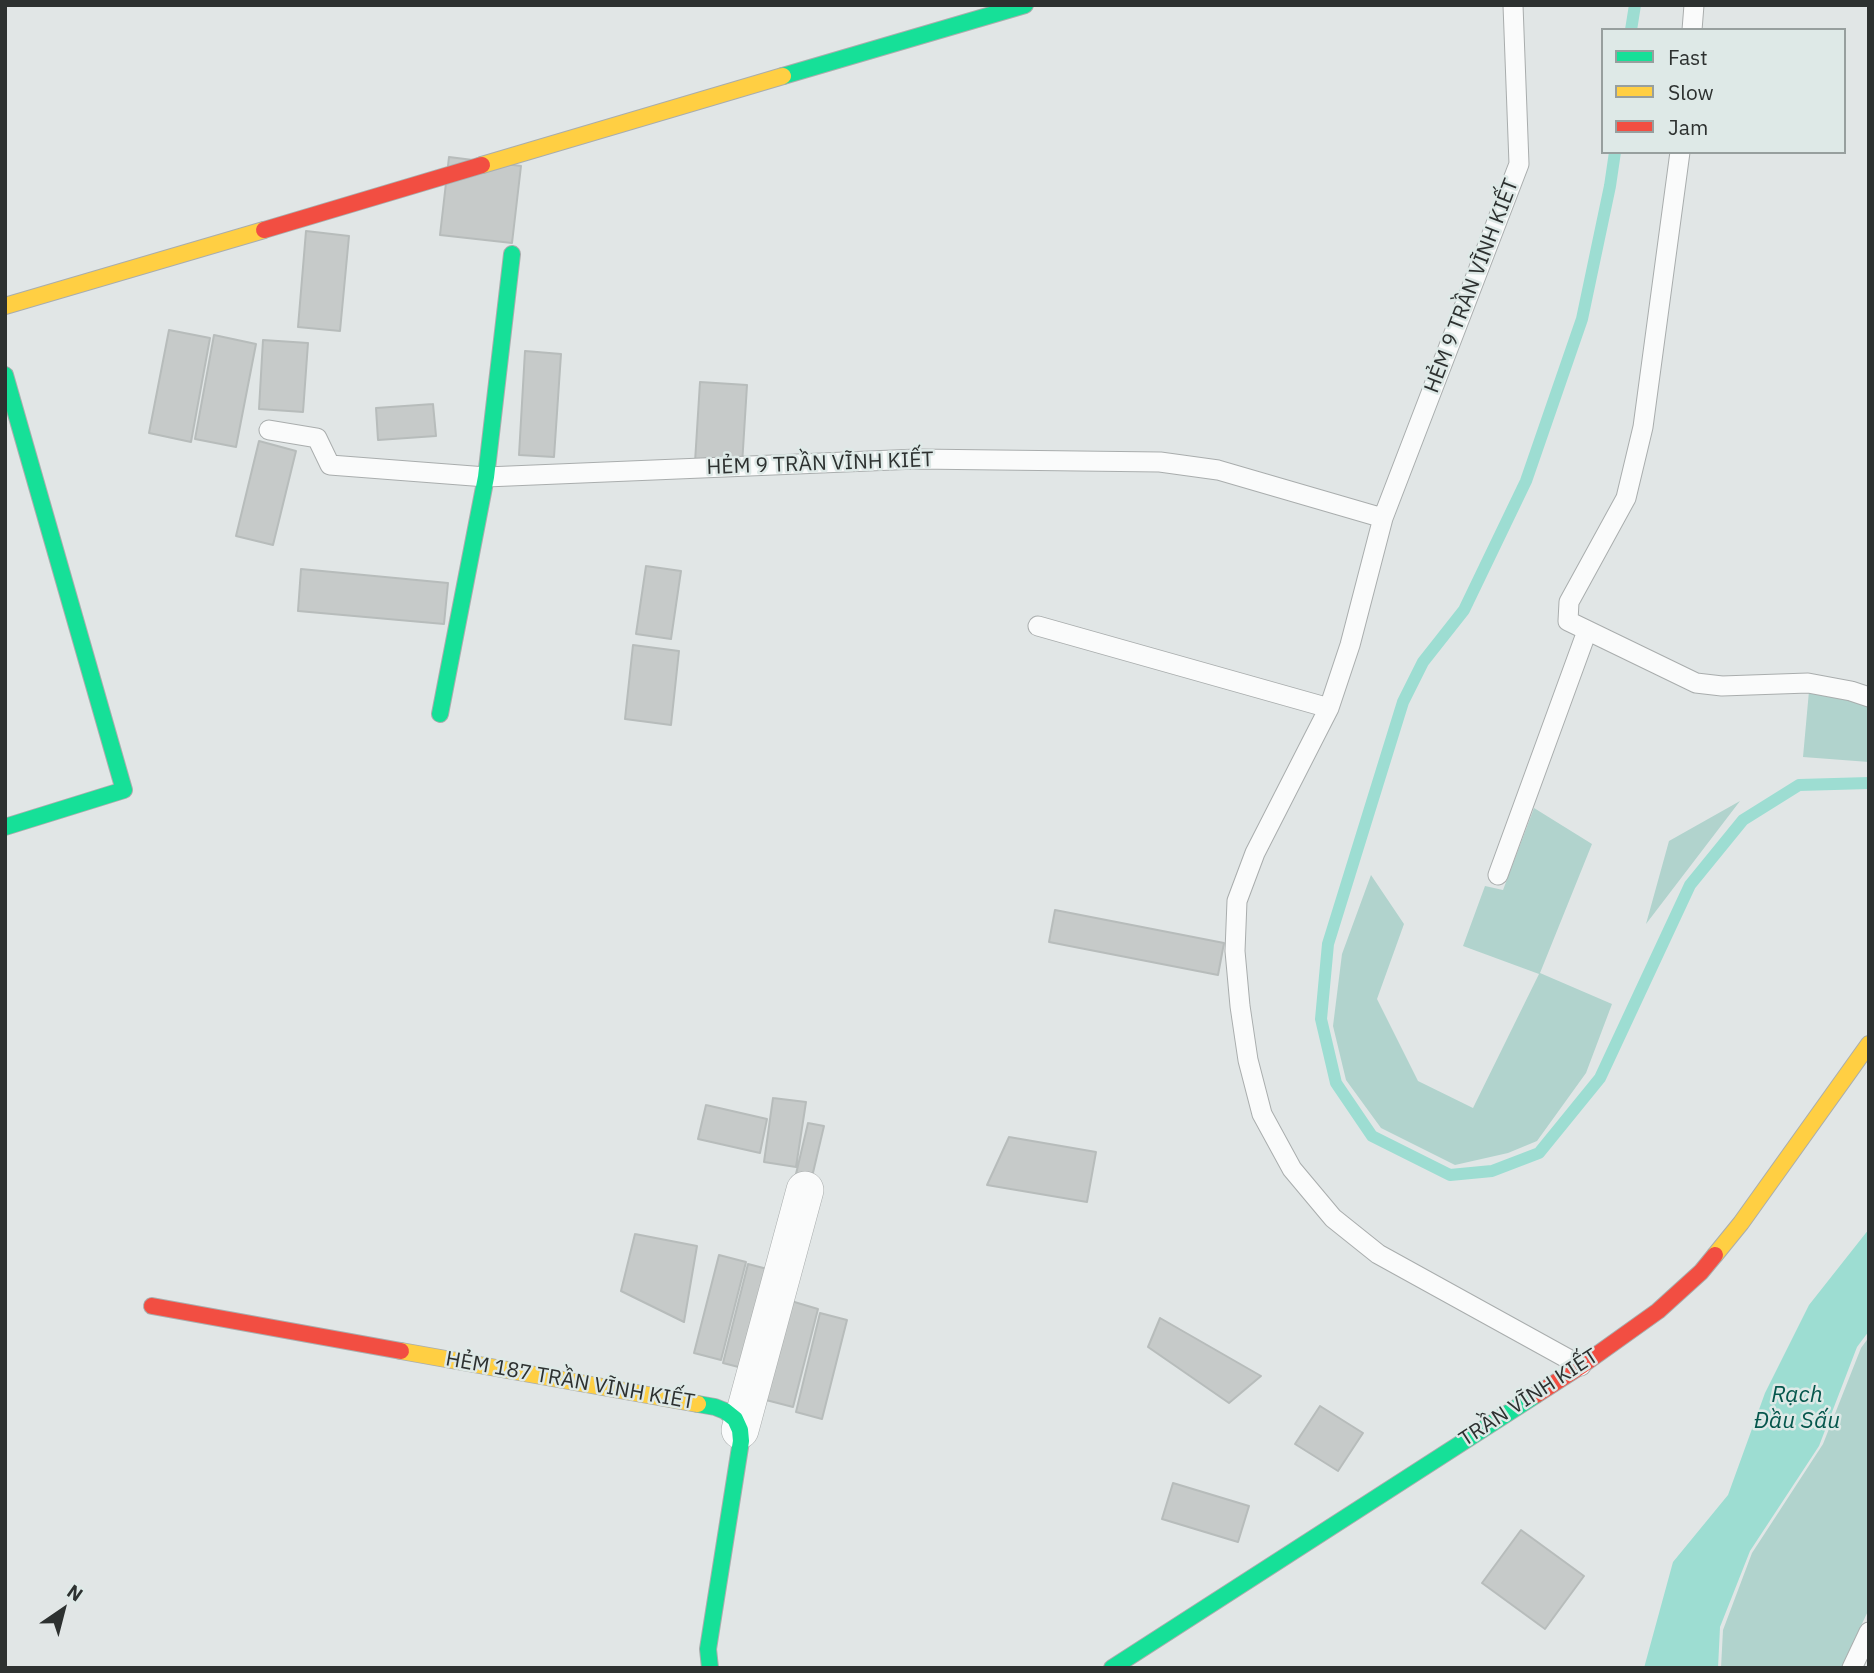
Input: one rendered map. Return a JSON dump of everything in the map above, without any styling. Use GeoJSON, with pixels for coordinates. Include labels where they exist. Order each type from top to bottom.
{"type":"FeatureCollection","features":[{"type":"Feature","properties":{"kind":"street"},"geometry":{"type":"LineString","coordinates":[[5,306],[1026,5]]}},
{"type":"Feature","properties":{"kind":"street"},"geometry":{"type":"LineString","coordinates":[[440,714],[486,477],[512,254]]}},
{"type":"Feature","properties":{"kind":"street"},"geometry":{"type":"LineString","coordinates":[[5,375],[124,790],[5,827]]}},
{"type":"Feature","properties":{"kind":"street","name":"TRẦN VĨNH KIẾT"},"geometry":{"type":"LineString","coordinates":[[1112,1668],[1581,1366],[1658,1311],[1701,1272],[1741,1223],[1869,1044]]}},
{"type":"Feature","properties":{"kind":"street"},"geometry":{"type":"LineString","coordinates":[[709,1668],[708,1649],[741,1441],[740,1430],[804,1190]]}},
{"type":"Feature","properties":{"kind":"street","name":"HẺM 187 TRẦN VĨNH KIẾT"},"geometry":{"type":"LineString","coordinates":[[152,1306],[715,1406],[735,1419],[740,1430]]}},
{"type":"Feature","properties":{"kind":"lane","name":"HẺM 9 TRẦN VĨNH KIẾT"},"geometry":{"type":"LineString","coordinates":[[1513,5],[1519,164],[1383,517],[1350,645],[1329,708],[1255,853],[1237,901],[1235,951],[1248,1060],[1262,1114],[1292,1169],[1333,1217],[1378,1254],[1581,1366]]}},
{"type":"Feature","properties":{"kind":"lane"},"geometry":{"type":"LineString","coordinates":[[1692,28],[1694,5]]}},
{"type":"Feature","properties":{"kind":"lane"},"geometry":{"type":"LineString","coordinates":[[1679,154],[1643,427],[1626,498],[1569,602],[1568,621],[1696,683],[1722,686],[1808,683],[1869,697]]}},
{"type":"Feature","properties":{"kind":"lane","name":"HẺM 9 TRẦN VĨNH KIẾT"},"geometry":{"type":"LineString","coordinates":[[270,430],[317,438],[330,466],[486,477],[917,459],[1160,462],[1218,470],[1383,517]]}},
{"type":"Feature","properties":{"kind":"lane"},"geometry":{"type":"LineString","coordinates":[[1038,626],[1329,708]]}},
{"type":"Feature","properties":{"kind":"lane"},"geometry":{"type":"LineString","coordinates":[[1498,875],[1587,631]]}},
{"type":"Feature","properties":{"kind":"lane"},"geometry":{"type":"LineString","coordinates":[[1852,1668],[1869,1632]]}},
{"type":"Feature","properties":{"kind":"shaded area"},"geometry":{"type":"Polygon","coordinates":[[[1809,691],[1869,707],[1869,762],[1803,757],[1809,691]]]}},
{"type":"Feature","properties":{"kind":"shaded area"},"geometry":{"type":"Polygon","coordinates":[[[1740,801],[1646,924],[1669,841],[1740,801]]]}},
{"type":"Feature","properties":{"kind":"shaded area"},"geometry":{"type":"Polygon","coordinates":[[[1534,808],[1592,844],[1540,973],[1612,1004],[1586,1073],[1537,1141],[1508,1153],[1455,1165],[1381,1128],[1346,1080],[1333,1026],[1342,954],[1371,875],[1404,924],[1377,999],[1418,1081],[1473,1108],[1539,974],[1463,946],[1485,886],[1503,890],[1534,808]]]}},
{"type":"Feature","properties":{"kind":"shaded area"},"geometry":{"type":"Polygon","coordinates":[[[1869,1337],[1869,1609],[1841,1668],[1721,1668],[1723,1630],[1752,1553],[1823,1444],[1861,1348],[1869,1337]]]}},
{"type":"Feature","properties":{"kind":"water","name":"Rạch Đầu Sấu"},"geometry":{"type":"Polygon","coordinates":[[[1869,1229],[1869,1331],[1857,1347],[1819,1446],[1750,1551],[1720,1627],[1718,1668],[1644,1668],[1673,1562],[1728,1495],[1765,1393],[1809,1305],[1869,1229]]]}},
{"type":"Feature","properties":{"kind":"building"},"geometry":{"type":"Polygon","coordinates":[[[449,157],[521,166],[512,243],[440,235],[449,157]]]}},
{"type":"Feature","properties":{"kind":"building"},"geometry":{"type":"Polygon","coordinates":[[[306,231],[349,236],[340,331],[298,327],[306,231]]]}},
{"type":"Feature","properties":{"kind":"building"},"geometry":{"type":"Polygon","coordinates":[[[169,330],[210,338],[191,442],[149,433],[169,330]]]}},
{"type":"Feature","properties":{"kind":"building"},"geometry":{"type":"Polygon","coordinates":[[[214,335],[256,344],[236,447],[195,439],[214,335]]]}},
{"type":"Feature","properties":{"kind":"building"},"geometry":{"type":"Polygon","coordinates":[[[263,340],[308,343],[303,412],[259,409],[263,340]]]}},
{"type":"Feature","properties":{"kind":"building"},"geometry":{"type":"Polygon","coordinates":[[[525,351],[561,354],[554,457],[519,455],[525,351]]]}},
{"type":"Feature","properties":{"kind":"building"},"geometry":{"type":"Polygon","coordinates":[[[700,382],[747,385],[742,465],[695,462],[700,382]]]}},
{"type":"Feature","properties":{"kind":"building"},"geometry":{"type":"Polygon","coordinates":[[[433,404],[436,436],[378,440],[376,408],[433,404]]]}},
{"type":"Feature","properties":{"kind":"building"},"geometry":{"type":"Polygon","coordinates":[[[259,441],[296,451],[273,545],[236,536],[259,441]]]}},
{"type":"Feature","properties":{"kind":"building"},"geometry":{"type":"Polygon","coordinates":[[[646,566],[681,571],[671,639],[636,634],[646,566]]]}},
{"type":"Feature","properties":{"kind":"building"},"geometry":{"type":"Polygon","coordinates":[[[301,569],[448,583],[444,624],[298,611],[301,569]]]}},
{"type":"Feature","properties":{"kind":"building"},"geometry":{"type":"Polygon","coordinates":[[[633,645],[679,651],[671,725],[625,719],[633,645]]]}},
{"type":"Feature","properties":{"kind":"building"},"geometry":{"type":"Polygon","coordinates":[[[1055,910],[1224,943],[1218,975],[1049,942],[1055,910]]]}},
{"type":"Feature","properties":{"kind":"building"},"geometry":{"type":"Polygon","coordinates":[[[773,1098],[806,1102],[796,1167],[764,1162],[773,1098]]]}},
{"type":"Feature","properties":{"kind":"building"},"geometry":{"type":"Polygon","coordinates":[[[706,1105],[767,1119],[760,1153],[698,1139],[706,1105]]]}},
{"type":"Feature","properties":{"kind":"building"},"geometry":{"type":"Polygon","coordinates":[[[808,1123],[824,1126],[812,1177],[796,1174],[808,1123]]]}},
{"type":"Feature","properties":{"kind":"building"},"geometry":{"type":"Polygon","coordinates":[[[1009,1137],[1096,1152],[1087,1202],[987,1185],[1009,1137]]]}},
{"type":"Feature","properties":{"kind":"building"},"geometry":{"type":"Polygon","coordinates":[[[635,1234],[697,1246],[684,1322],[621,1291],[635,1234]]]}},
{"type":"Feature","properties":{"kind":"building"},"geometry":{"type":"Polygon","coordinates":[[[719,1255],[746,1262],[721,1360],[694,1353],[719,1255]]]}},
{"type":"Feature","properties":{"kind":"building"},"geometry":{"type":"Polygon","coordinates":[[[748,1264],[775,1271],[750,1370],[723,1363],[748,1264]]]}},
{"type":"Feature","properties":{"kind":"building"},"geometry":{"type":"Polygon","coordinates":[[[791,1301],[818,1309],[793,1407],[766,1400],[791,1301]]]}},
{"type":"Feature","properties":{"kind":"building"},"geometry":{"type":"Polygon","coordinates":[[[820,1313],[847,1320],[822,1419],[796,1412],[820,1313]]]}},
{"type":"Feature","properties":{"kind":"building"},"geometry":{"type":"Polygon","coordinates":[[[1160,1318],[1261,1376],[1229,1403],[1148,1347],[1160,1318]]]}},
{"type":"Feature","properties":{"kind":"building"},"geometry":{"type":"Polygon","coordinates":[[[1320,1406],[1363,1433],[1338,1471],[1295,1444],[1320,1406]]]}},
{"type":"Feature","properties":{"kind":"building"},"geometry":{"type":"Polygon","coordinates":[[[1173,1483],[1249,1506],[1238,1542],[1162,1519],[1173,1483]]]}},
{"type":"Feature","properties":{"kind":"building"},"geometry":{"type":"Polygon","coordinates":[[[1521,1530],[1584,1576],[1545,1629],[1482,1583],[1521,1530]]]}},
{"type":"Feature","properties":{"kind":"waterway"},"geometry":{"type":"LineString","coordinates":[[1631,28],[1635,5]]}},
{"type":"Feature","properties":{"kind":"waterway"},"geometry":{"type":"LineString","coordinates":[[1615,154],[1582,319],[1526,481],[1464,610],[1423,662],[1403,702],[1328,944],[1321,1019],[1336,1083],[1372,1136],[1450,1175],[1492,1171],[1539,1153],[1600,1078],[1690,885],[1743,820],[1799,785],[1869,783]]}},
{"type":"Feature","properties":{"kind":"traffic: fast"},"geometry":{"type":"LineString","coordinates":[[783,76],[1025,5]]}},
{"type":"Feature","properties":{"kind":"traffic: fast"},"geometry":{"type":"LineString","coordinates":[[440,714],[486,477],[512,254]]}},
{"type":"Feature","properties":{"kind":"traffic: fast"},"geometry":{"type":"LineString","coordinates":[[5,375],[124,790],[5,827]]}},
{"type":"Feature","properties":{"kind":"traffic: fast"},"geometry":{"type":"LineString","coordinates":[[1112,1668],[1536,1395]]}},
{"type":"Feature","properties":{"kind":"traffic: fast"},"geometry":{"type":"LineString","coordinates":[[698,1404],[725,1411],[735,1419],[741,1441],[708,1649],[710,1668]]}},
{"type":"Feature","properties":{"kind":"traffic: slow"},"geometry":{"type":"LineString","coordinates":[[482,165],[783,76]]}},
{"type":"Feature","properties":{"kind":"traffic: slow"},"geometry":{"type":"LineString","coordinates":[[5,306],[264,230]]}},
{"type":"Feature","properties":{"kind":"traffic: slow"},"geometry":{"type":"LineString","coordinates":[[1715,1255],[1741,1223],[1869,1044]]}},
{"type":"Feature","properties":{"kind":"traffic: slow"},"geometry":{"type":"LineString","coordinates":[[401,1351],[698,1404]]}},
{"type":"Feature","properties":{"kind":"traffic: jam"},"geometry":{"type":"LineString","coordinates":[[264,230],[482,165]]}},
{"type":"Feature","properties":{"kind":"traffic: jam"},"geometry":{"type":"LineString","coordinates":[[1536,1395],[1658,1311],[1701,1272],[1715,1255]]}},
{"type":"Feature","properties":{"kind":"traffic: jam"},"geometry":{"type":"LineString","coordinates":[[152,1306],[401,1351]]}}]}
